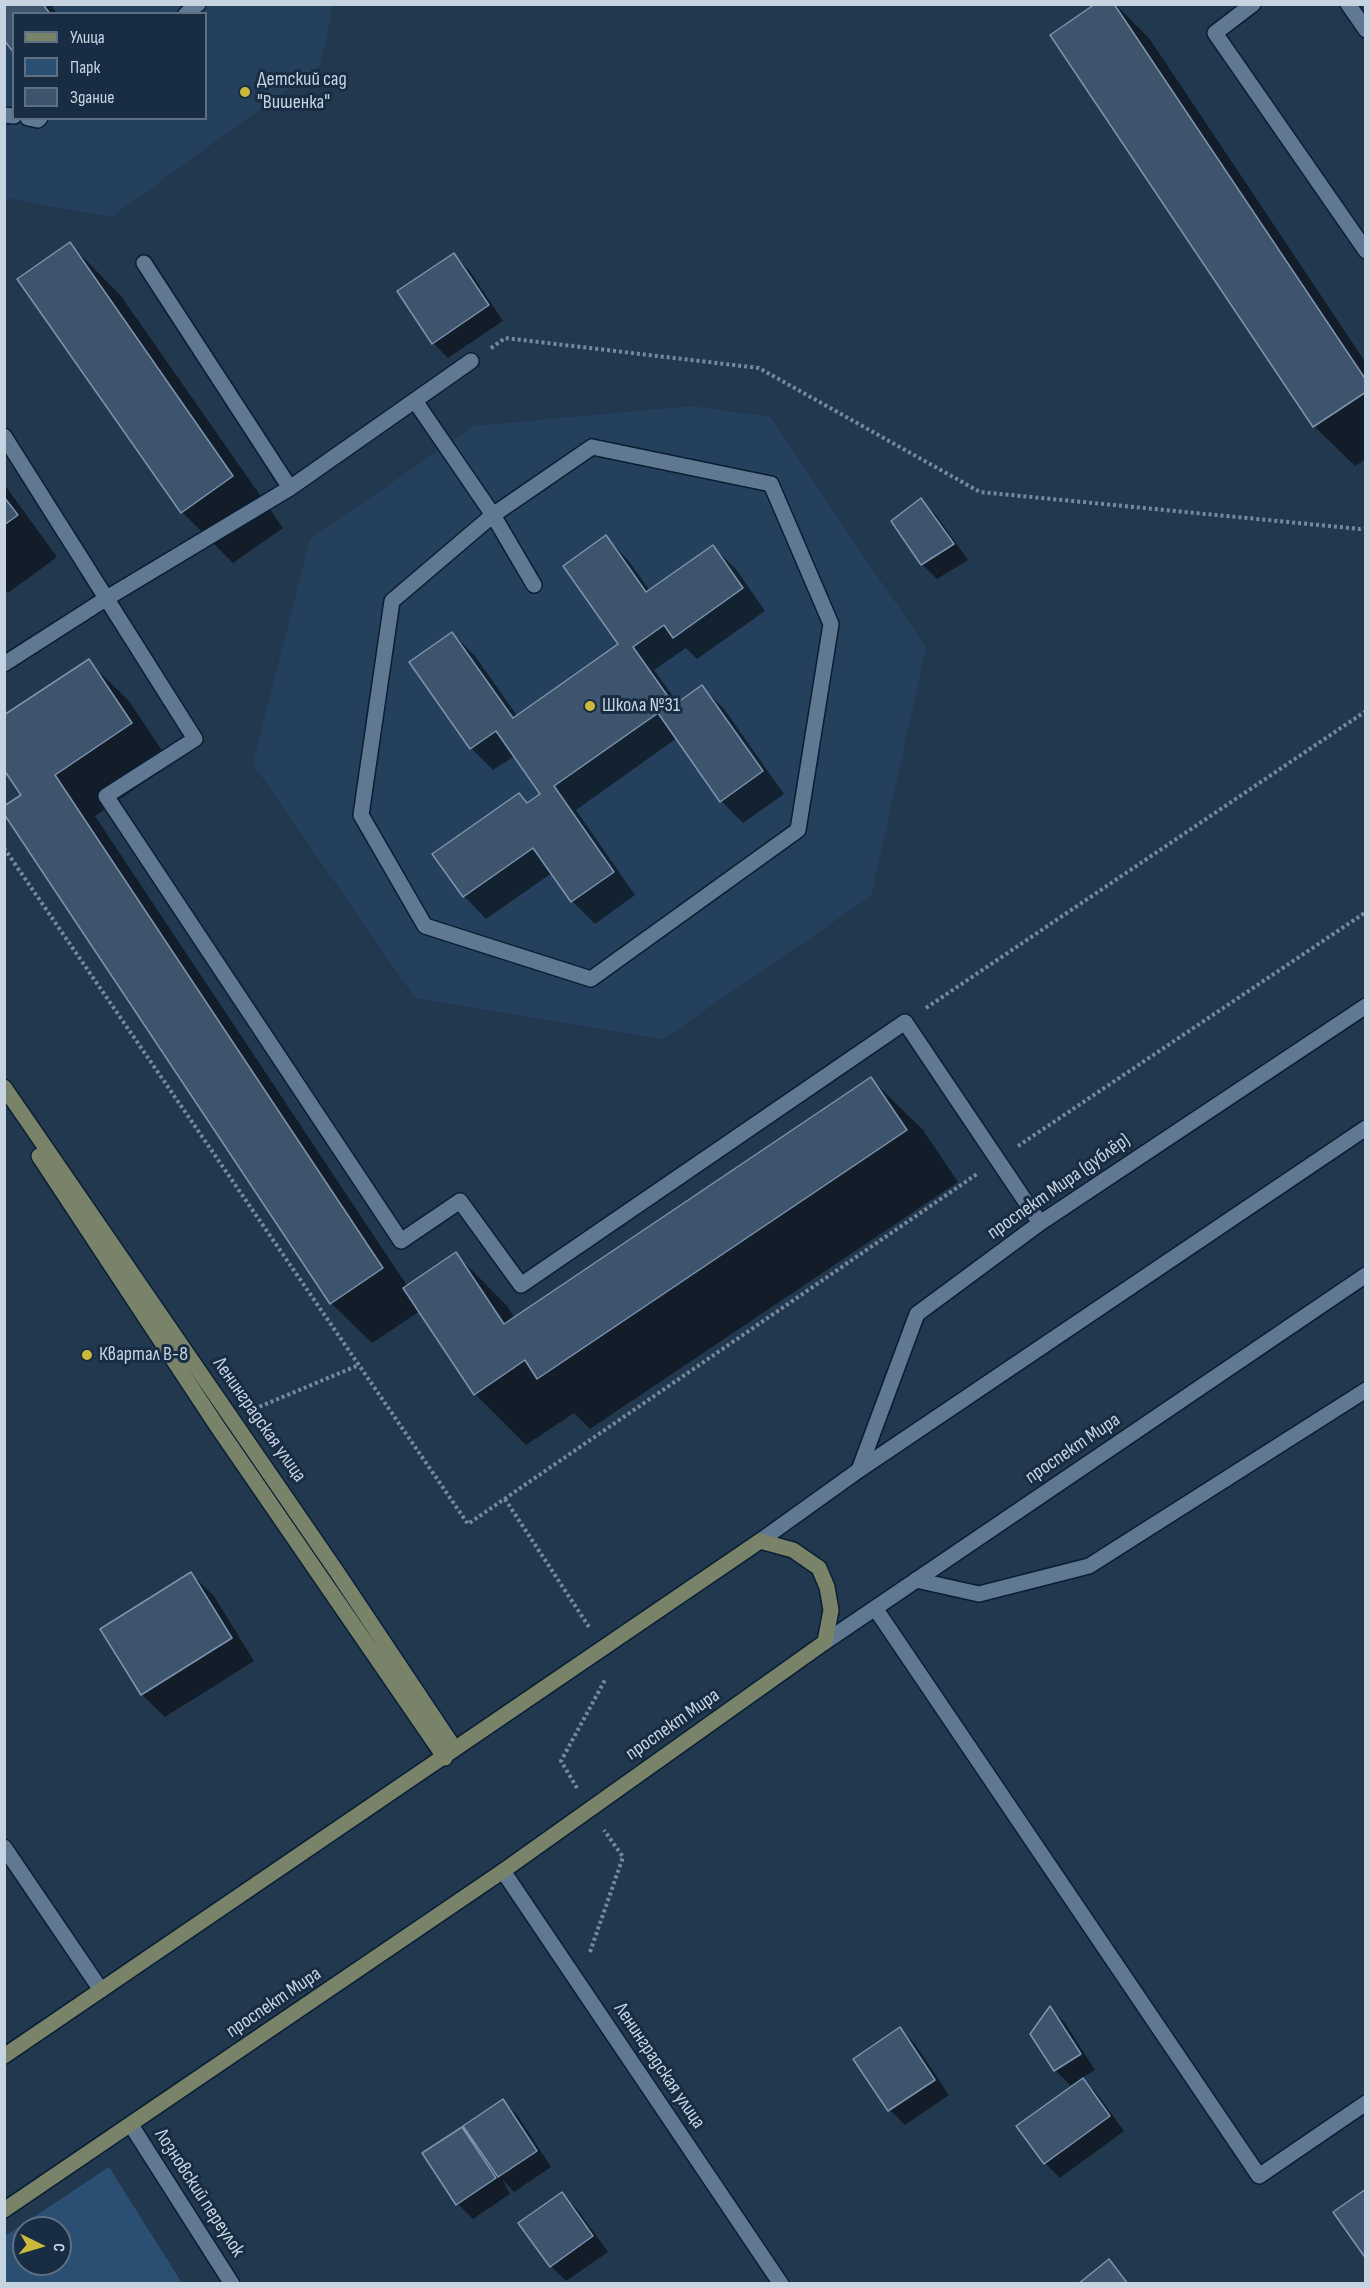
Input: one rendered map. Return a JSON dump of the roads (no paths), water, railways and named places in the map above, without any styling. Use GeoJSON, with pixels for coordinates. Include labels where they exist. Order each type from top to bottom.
{"type":"FeatureCollection","features":[{"type":"Feature","properties":{"kind":"street"},"geometry":{"type":"LineString","coordinates":[[1253,4],[1215,33],[1365,251]]}},
{"type":"Feature","properties":{"kind":"street"},"geometry":{"type":"LineString","coordinates":[[1348,4],[1365,30]]}},
{"type":"Feature","properties":{"kind":"street"},"geometry":{"type":"LineString","coordinates":[[144,263],[290,488]]}},
{"type":"Feature","properties":{"kind":"street"},"geometry":{"type":"LineString","coordinates":[[4,664],[107,598],[290,488],[471,362]]}},
{"type":"Feature","properties":{"kind":"street"},"geometry":{"type":"LineString","coordinates":[[415,401],[493,515],[534,585]]}},
{"type":"Feature","properties":{"kind":"street"},"geometry":{"type":"LineString","coordinates":[[4,436],[195,739],[106,796],[402,1241],[460,1201],[521,1285],[905,1022],[1041,1223]]}},
{"type":"Feature","properties":{"kind":"street"},"geometry":{"type":"LineString","coordinates":[[592,447],[771,484],[831,624],[798,831],[591,979],[425,926],[361,815],[392,601],[493,515],[592,447]]}},
{"type":"Feature","properties":{"kind":"street","name":"проспект Мира (дублёр)"},"geometry":{"type":"LineString","coordinates":[[859,1470],[917,1314],[1041,1223],[1365,1006]]}},
{"type":"Feature","properties":{"kind":"street","name":"Ленинградская улица"},"geometry":{"type":"LineString","coordinates":[[4,1088],[232,1418],[450,1753]]}},
{"type":"Feature","properties":{"kind":"street"},"geometry":{"type":"LineString","coordinates":[[4,1104],[218,1426],[450,1753]]}},
{"type":"Feature","properties":{"kind":"street"},"geometry":{"type":"LineString","coordinates":[[4,2056],[760,1541],[859,1470],[1365,1128]]}},
{"type":"Feature","properties":{"kind":"street","name":"проспект Мира"},"geometry":{"type":"LineString","coordinates":[[4,2210],[503,1871],[825,1642],[1365,1275]]}},
{"type":"Feature","properties":{"kind":"street"},"geometry":{"type":"LineString","coordinates":[[916,1581],[979,1594],[1089,1566],[1365,1390]]}},
{"type":"Feature","properties":{"kind":"street"},"geometry":{"type":"LineString","coordinates":[[760,1541],[793,1550],[819,1568],[827,1587],[831,1610],[825,1642]]}},
{"type":"Feature","properties":{"kind":"street"},"geometry":{"type":"LineString","coordinates":[[875,1608],[1259,2176],[1365,2103]]}},
{"type":"Feature","properties":{"kind":"street"},"geometry":{"type":"LineString","coordinates":[[4,1847],[101,1990]]}},
{"type":"Feature","properties":{"kind":"street","name":"Ленинградская улица"},"geometry":{"type":"LineString","coordinates":[[503,1871],[781,2283]]}},
{"type":"Feature","properties":{"kind":"street","name":"Лозновский переулок"},"geometry":{"type":"LineString","coordinates":[[130,2125],[232,2283]]}},
{"type":"Feature","properties":{"kind":"place","name":"Детский сад \"Вишенка\""},"geometry":{"type":"Point","coordinates":[245,92]}},
{"type":"Feature","properties":{"kind":"place","name":"Школа №31"},"geometry":{"type":"Point","coordinates":[590,706]}},
{"type":"Feature","properties":{"kind":"place","name":"Квартал В-8"},"geometry":{"type":"Point","coordinates":[87,1355]}}]}
